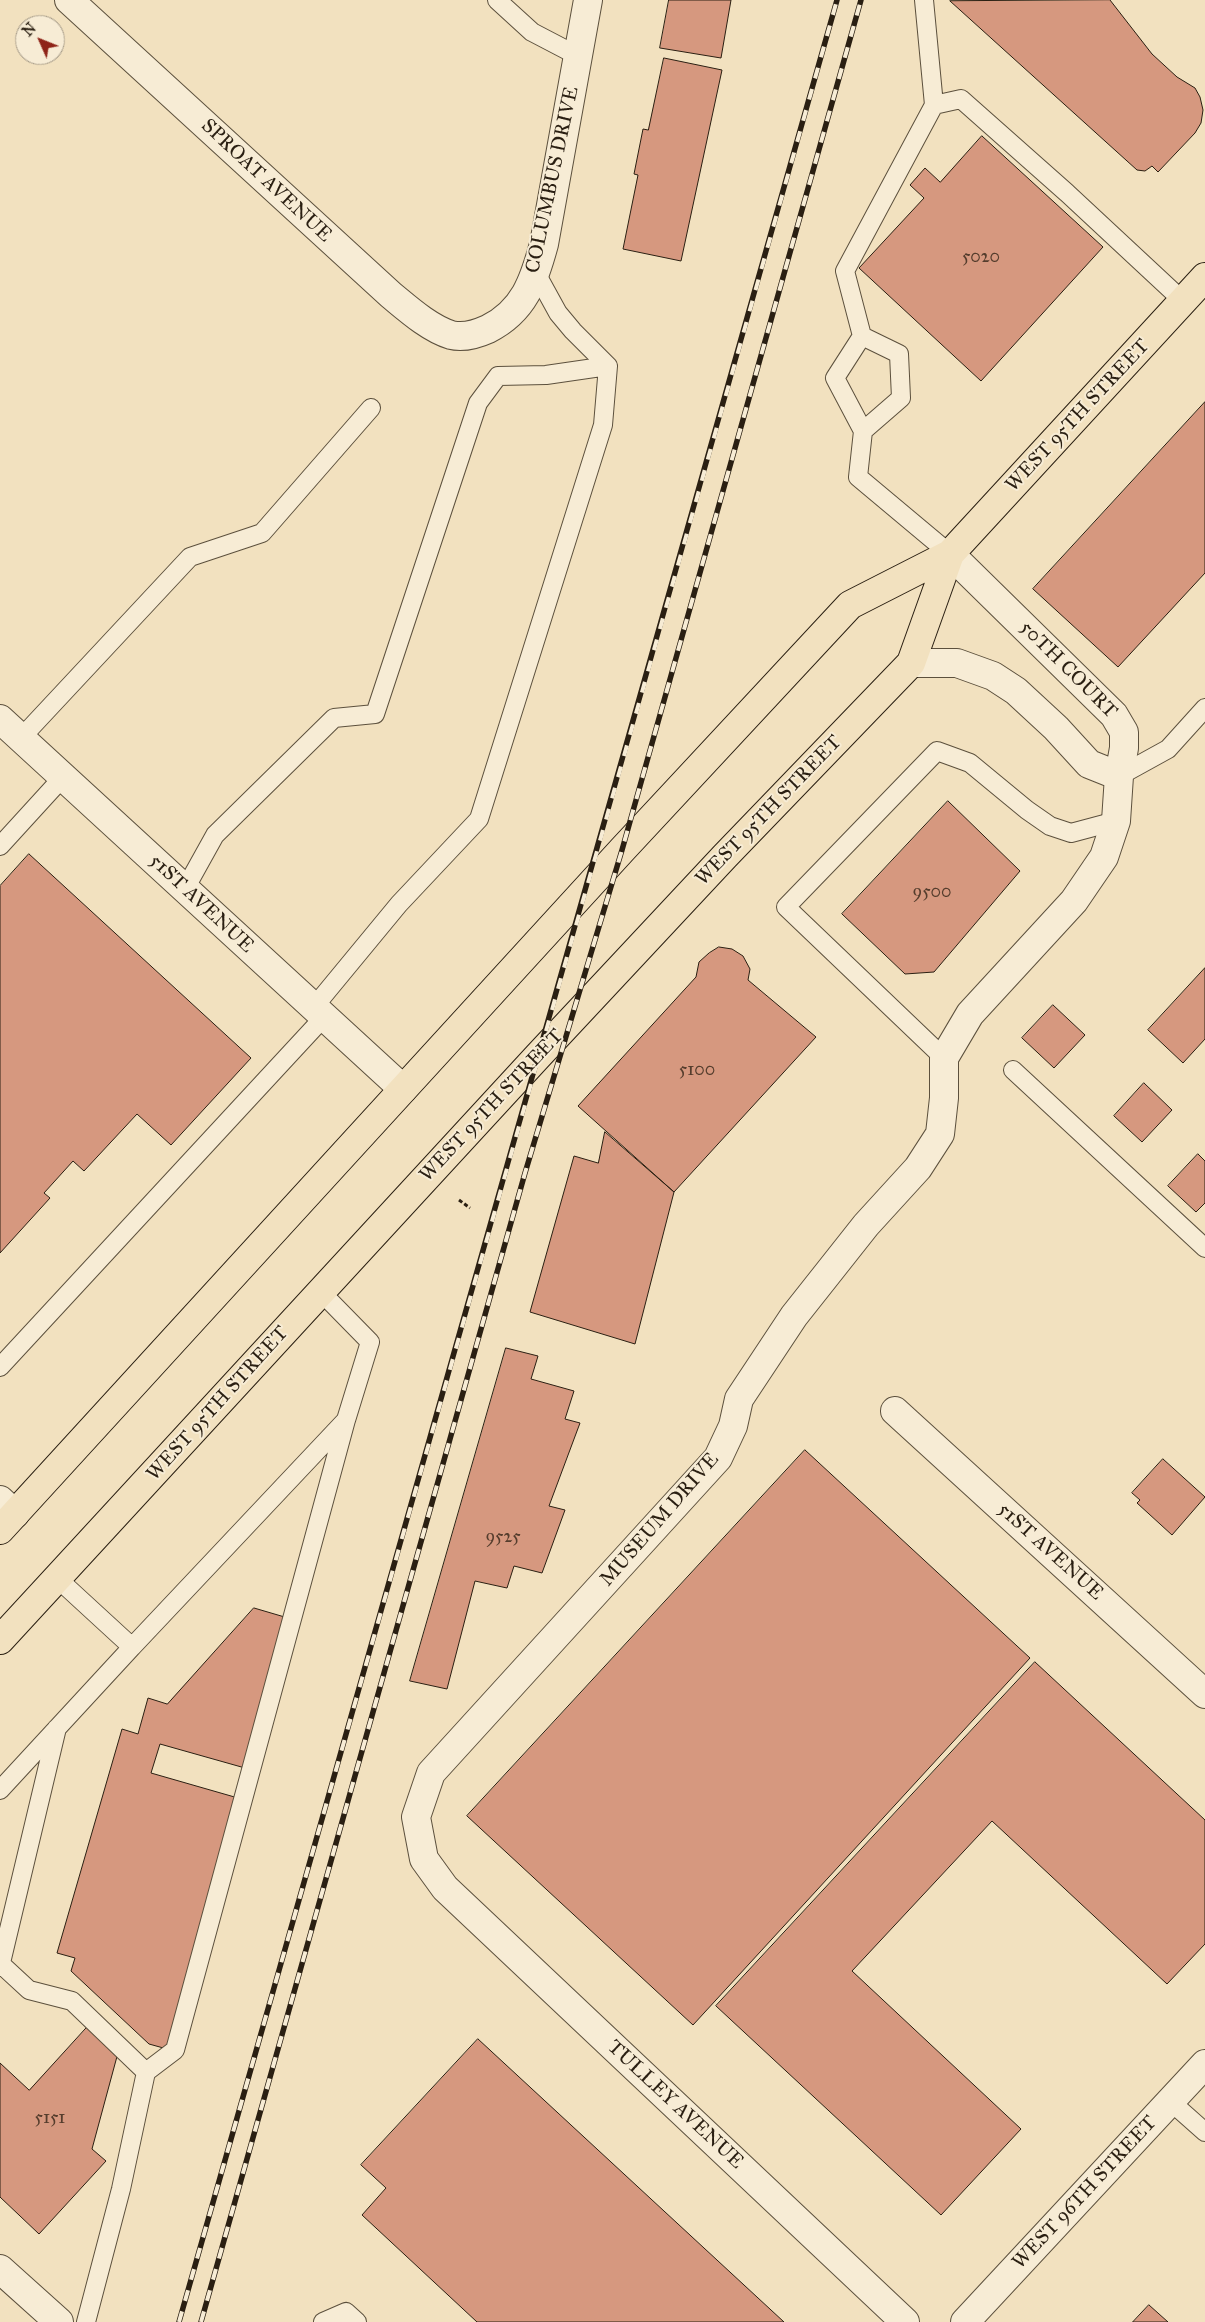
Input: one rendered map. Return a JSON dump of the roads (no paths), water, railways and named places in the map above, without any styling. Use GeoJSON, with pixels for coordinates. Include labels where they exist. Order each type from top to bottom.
{"type":"FeatureCollection","features":[{"type":"Feature","properties":{"kind":"main road","name":"WEST 95TH STREET"},"geometry":{"type":"LineString","coordinates":[[5,1515],[403,1089],[850,605],[950,554],[1205,277]]}},
{"type":"Feature","properties":{"kind":"main road","name":"WEST 95TH STREET"},"geometry":{"type":"LineString","coordinates":[[0,1640],[725,856],[911,663],[950,554]]}},
{"type":"Feature","properties":{"kind":"street","name":"SPROAT AVENUE"},"geometry":{"type":"LineString","coordinates":[[68,0],[390,295],[418,317],[452,335],[476,335]]}},
{"type":"Feature","properties":{"kind":"street","name":"COLUMBUS DRIVE"},"geometry":{"type":"LineString","coordinates":[[476,335],[504,321],[522,301],[536,273],[544,244],[588,0]]}},
{"type":"Feature","properties":{"kind":"street","name":"50TH COURT"},"geometry":{"type":"LineString","coordinates":[[944,1058],[970,1014],[1020,957],[1074,901],[1104,856],[1116,821],[1119,776],[1124,748],[1124,732],[1114,715],[950,554]]}},
{"type":"Feature","properties":{"kind":"street"},"geometry":{"type":"LineString","coordinates":[[911,663],[957,663],[993,676],[1016,691],[1089,764],[1119,776]]}},
{"type":"Feature","properties":{"kind":"street","name":"51ST AVENUE"},"geometry":{"type":"LineString","coordinates":[[0,719],[403,1089]]}},
{"type":"Feature","properties":{"kind":"street","name":"MUSEUM DRIVE"},"geometry":{"type":"LineString","coordinates":[[445,1888],[424,1859],[416,1817],[431,1774],[718,1458],[733,1426],[739,1399],[794,1316],[866,1225],[918,1168],[940,1134],[944,1098],[944,1058]]}},
{"type":"Feature","properties":{"kind":"street","name":"51ST AVENUE"},"geometry":{"type":"LineString","coordinates":[[894,1410],[1205,1694]]}},
{"type":"Feature","properties":{"kind":"street","name":"TULLEY AVENUE"},"geometry":{"type":"LineString","coordinates":[[445,1888],[905,2322]]}},
{"type":"Feature","properties":{"kind":"street","name":"WEST 96TH STREET"},"geometry":{"type":"LineString","coordinates":[[965,2322],[1205,2064]]}},
{"type":"Feature","properties":{"kind":"street"},"geometry":{"type":"LineString","coordinates":[[0,2269],[55,2321]]}},
{"type":"Feature","properties":{"kind":"lane"},"geometry":{"type":"LineString","coordinates":[[497,0],[532,32],[578,56]]}},
{"type":"Feature","properties":{"kind":"lane"},"geometry":{"type":"LineString","coordinates":[[924,0],[934,105],[845,271],[862,336],[835,378],[863,431],[858,477],[950,554]]}},
{"type":"Feature","properties":{"kind":"lane"},"geometry":{"type":"LineString","coordinates":[[934,105],[961,99],[1067,193],[1183,301]]}},
{"type":"Feature","properties":{"kind":"lane"},"geometry":{"type":"LineString","coordinates":[[0,1367],[319,1012],[400,904],[479,820],[603,425],[608,366],[558,313],[536,273]]}},
{"type":"Feature","properties":{"kind":"lane"},"geometry":{"type":"LineString","coordinates":[[862,336],[899,354],[901,398],[863,431]]}},
{"type":"Feature","properties":{"kind":"lane"},"geometry":{"type":"LineString","coordinates":[[185,889],[215,835],[334,718],[375,714],[478,403],[498,376],[546,375],[608,366]]}},
{"type":"Feature","properties":{"kind":"lane"},"geometry":{"type":"LineString","coordinates":[[21,738],[190,557],[262,533],[371,408]]}},
{"type":"Feature","properties":{"kind":"lane"},"geometry":{"type":"LineString","coordinates":[[1119,776],[1168,749],[1205,708]]}},
{"type":"Feature","properties":{"kind":"lane"},"geometry":{"type":"LineString","coordinates":[[944,1058],[786,907],[937,751],[970,763],[1027,810],[1050,826],[1071,832],[1116,821]]}},
{"type":"Feature","properties":{"kind":"lane"},"geometry":{"type":"LineString","coordinates":[[0,846],[63,777]]}},
{"type":"Feature","properties":{"kind":"lane"},"geometry":{"type":"LineString","coordinates":[[1013,1070],[1205,1248]]}},
{"type":"Feature","properties":{"kind":"lane"},"geometry":{"type":"LineString","coordinates":[[86,2322],[121,2189],[146,2072],[175,2050],[346,1420],[370,1342],[321,1292]]}},
{"type":"Feature","properties":{"kind":"lane"},"geometry":{"type":"LineString","coordinates":[[0,1790],[346,1420]]}},
{"type":"Feature","properties":{"kind":"lane"},"geometry":{"type":"LineString","coordinates":[[58,1579],[132,1647]]}},
{"type":"Feature","properties":{"kind":"lane"},"geometry":{"type":"LineString","coordinates":[[57,1728],[1,1966],[29,1990],[72,2001],[146,2072]]}},
{"type":"Feature","properties":{"kind":"lane"},"geometry":{"type":"LineString","coordinates":[[1170,2101],[1205,2132]]}},
{"type":"Feature","properties":{"kind":"lane"},"geometry":{"type":"LineString","coordinates":[[323,2322],[346,2312],[356,2322]]}},
{"type":"Feature","properties":{"kind":"railway"},"geometry":{"type":"LineString","coordinates":[[179,2322],[837,0]]}},
{"type":"Feature","properties":{"kind":"railway"},"geometry":{"type":"LineString","coordinates":[[201,2322],[525,1173],[622,850],[861,0]]}}]}
